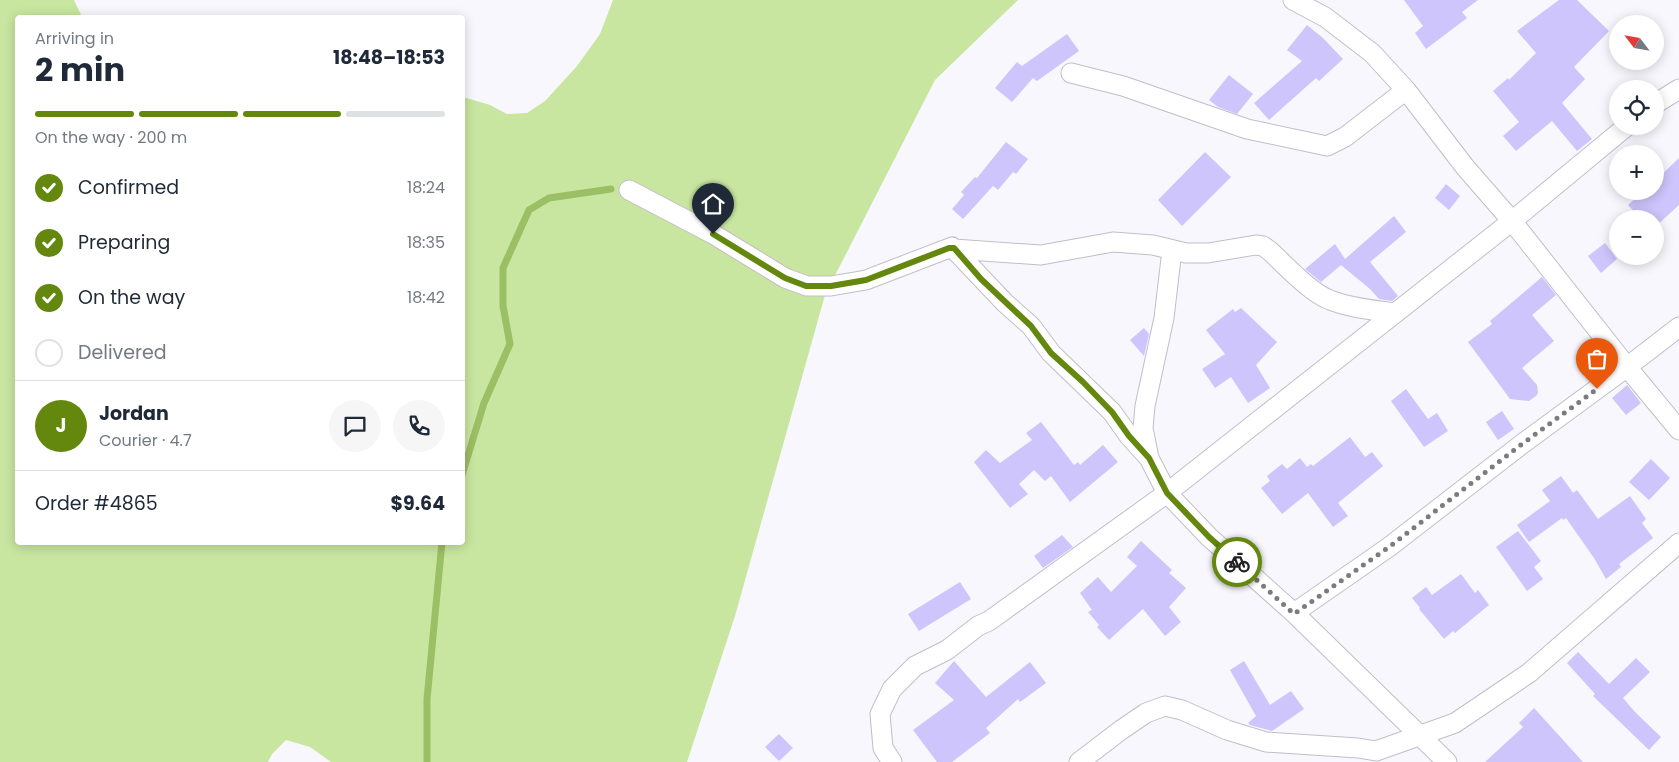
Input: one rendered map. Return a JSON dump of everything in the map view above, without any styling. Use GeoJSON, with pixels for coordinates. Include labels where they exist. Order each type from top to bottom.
{"type":"FeatureCollection","features":[{"type":"Feature","properties":{"kind":"street"},"geometry":{"type":"LineString","coordinates":[[1293,0],[1324,17],[1372,52],[1406,90],[1465,167],[1512,221],[1679,430]]}},
{"type":"Feature","properties":{"kind":"street"},"geometry":{"type":"LineString","coordinates":[[1071,73],[1123,86],[1247,128],[1327,146],[1346,137],[1406,90]]}},
{"type":"Feature","properties":{"kind":"street"},"geometry":{"type":"LineString","coordinates":[[1664,98],[1679,89]]}},
{"type":"Feature","properties":{"kind":"street"},"geometry":{"type":"LineString","coordinates":[[892,762],[883,748],[880,714],[892,690],[915,666],[947,650],[978,626],[989,621],[1167,493],[1512,221],[1616,135]]}},
{"type":"Feature","properties":{"kind":"street"},"geometry":{"type":"LineString","coordinates":[[629,190],[706,230],[785,278],[806,286],[831,286],[866,280],[949,248],[1041,255],[1113,242],[1153,245],[1186,253],[1208,253],[1256,245],[1263,246],[1317,293],[1329,300],[1346,305],[1395,313]]}},
{"type":"Feature","properties":{"kind":"street"},"geometry":{"type":"LineString","coordinates":[[954,248],[975,273],[1031,326],[1051,353],[1112,412],[1129,436],[1149,458],[1167,493],[1209,537],[1294,614],[1447,762]]}},
{"type":"Feature","properties":{"kind":"street"},"geometry":{"type":"LineString","coordinates":[[1149,458],[1144,428],[1145,406],[1164,318],[1172,250]]}},
{"type":"Feature","properties":{"kind":"street"},"geometry":{"type":"LineString","coordinates":[[1294,614],[1389,547],[1522,444],[1679,327]]}},
{"type":"Feature","properties":{"kind":"street"},"geometry":{"type":"LineString","coordinates":[[1079,762],[1120,730],[1146,713],[1165,706],[1182,710],[1227,730],[1266,742],[1358,748],[1372,756],[1418,736],[1455,723],[1529,673],[1679,543]]}},
{"type":"Feature","properties":{"kind":"green space"},"geometry":{"type":"Polygon","coordinates":[[[0,0],[74,0],[81,15],[15,15],[15,545],[465,545],[465,98],[490,105],[507,114],[527,113],[545,101],[577,66],[600,34],[613,0],[1018,0],[935,80],[825,295],[735,616],[687,762],[331,762],[310,747],[286,740],[272,754],[268,762],[0,762],[0,0]]]}},
{"type":"Feature","properties":{"kind":"building"},"geometry":{"type":"Polygon","coordinates":[[[1404,0],[1478,0],[1462,12],[1467,18],[1426,49],[1415,33],[1423,26],[1404,0]]]}},
{"type":"Feature","properties":{"kind":"building"},"geometry":{"type":"Polygon","coordinates":[[[1559,0],[1577,0],[1609,31],[1574,67],[1585,79],[1562,103],[1592,139],[1577,151],[1552,121],[1516,151],[1503,136],[1519,122],[1493,91],[1508,78],[1509,80],[1536,53],[1517,31],[1559,0]]]}},
{"type":"Feature","properties":{"kind":"building"},"geometry":{"type":"Polygon","coordinates":[[[1307,25],[1323,38],[1343,59],[1319,81],[1316,78],[1269,120],[1254,103],[1302,61],[1287,50],[1307,25]]]}},
{"type":"Feature","properties":{"kind":"building"},"geometry":{"type":"Polygon","coordinates":[[[1067,34],[1079,51],[1037,81],[1033,78],[1012,102],[995,88],[1017,62],[1022,66],[1067,34]]]}},
{"type":"Feature","properties":{"kind":"building"},"geometry":{"type":"Polygon","coordinates":[[[1229,75],[1253,94],[1237,114],[1218,107],[1209,100],[1229,75]]]}},
{"type":"Feature","properties":{"kind":"building"},"geometry":{"type":"Polygon","coordinates":[[[1006,142],[1028,159],[1016,174],[1013,172],[998,190],[993,186],[963,219],[952,209],[964,195],[961,192],[975,177],[977,178],[1006,142]]]}},
{"type":"Feature","properties":{"kind":"building"},"geometry":{"type":"Polygon","coordinates":[[[1205,152],[1231,177],[1182,226],[1158,200],[1205,152]]]}},
{"type":"Feature","properties":{"kind":"building"},"geometry":{"type":"Polygon","coordinates":[[[1679,158],[1679,205],[1664,219],[1664,210],[1633,210],[1628,205],[1633,200],[1664,200],[1664,172],[1679,158]]]}},
{"type":"Feature","properties":{"kind":"building"},"geometry":{"type":"Polygon","coordinates":[[[1446,184],[1460,196],[1449,210],[1435,198],[1446,184]]]}},
{"type":"Feature","properties":{"kind":"building"},"geometry":{"type":"Polygon","coordinates":[[[1394,216],[1406,232],[1370,262],[1398,296],[1392,301],[1379,299],[1341,265],[1321,282],[1305,269],[1335,244],[1345,259],[1394,216]]]}},
{"type":"Feature","properties":{"kind":"building"},"geometry":{"type":"Polygon","coordinates":[[[1605,243],[1609,248],[1610,265],[1601,273],[1588,256],[1605,243]]]}},
{"type":"Feature","properties":{"kind":"building"},"geometry":{"type":"Polygon","coordinates":[[[1542,277],[1556,295],[1532,315],[1554,341],[1522,368],[1537,385],[1538,393],[1536,396],[1529,401],[1510,399],[1468,342],[1492,324],[1490,321],[1542,277]]]}},
{"type":"Feature","properties":{"kind":"building"},"geometry":{"type":"Polygon","coordinates":[[[1241,308],[1277,342],[1256,365],[1270,388],[1248,403],[1231,377],[1215,388],[1202,369],[1225,354],[1206,330],[1233,309],[1235,312],[1241,308]]]}},
{"type":"Feature","properties":{"kind":"building"},"geometry":{"type":"Polygon","coordinates":[[[1144,328],[1149,334],[1144,356],[1130,340],[1144,328]]]}},
{"type":"Feature","properties":{"kind":"building"},"geometry":{"type":"Polygon","coordinates":[[[1627,385],[1641,403],[1626,415],[1612,398],[1627,385]]]}},
{"type":"Feature","properties":{"kind":"building"},"geometry":{"type":"Polygon","coordinates":[[[1406,389],[1428,419],[1437,413],[1448,431],[1424,447],[1391,401],[1406,389]]]}},
{"type":"Feature","properties":{"kind":"building"},"geometry":{"type":"Polygon","coordinates":[[[1502,411],[1514,429],[1498,440],[1486,422],[1502,411]]]}},
{"type":"Feature","properties":{"kind":"building"},"geometry":{"type":"Polygon","coordinates":[[[1041,422],[1074,465],[1078,462],[1080,465],[1103,445],[1118,462],[1070,502],[1051,476],[1045,481],[1034,470],[1019,484],[1028,494],[1010,508],[974,462],[986,450],[1000,463],[1032,440],[1026,433],[1041,422]]]}},
{"type":"Feature","properties":{"kind":"building"},"geometry":{"type":"Polygon","coordinates":[[[1350,437],[1365,457],[1372,452],[1383,466],[1338,503],[1348,516],[1333,527],[1308,493],[1282,514],[1261,488],[1270,481],[1267,476],[1282,464],[1287,469],[1300,458],[1307,467],[1311,464],[1313,466],[1350,437]]]}},
{"type":"Feature","properties":{"kind":"building"},"geometry":{"type":"Polygon","coordinates":[[[1651,459],[1670,478],[1649,500],[1629,482],[1651,459]]]}},
{"type":"Feature","properties":{"kind":"building"},"geometry":{"type":"Polygon","coordinates":[[[1561,476],[1573,493],[1577,490],[1598,519],[1630,496],[1646,519],[1642,523],[1653,538],[1619,564],[1621,567],[1606,579],[1566,518],[1563,520],[1562,518],[1529,542],[1517,525],[1550,501],[1542,490],[1561,476]]]}},
{"type":"Feature","properties":{"kind":"building"},"geometry":{"type":"Polygon","coordinates":[[[1518,531],[1541,561],[1534,567],[1543,579],[1527,591],[1496,547],[1518,531]]]}},
{"type":"Feature","properties":{"kind":"building"},"geometry":{"type":"Polygon","coordinates":[[[1062,535],[1073,547],[1043,568],[1034,556],[1062,535]]]}},
{"type":"Feature","properties":{"kind":"building"},"geometry":{"type":"Polygon","coordinates":[[[1141,541],[1172,570],[1169,573],[1186,588],[1169,607],[1181,622],[1165,636],[1143,609],[1109,640],[1097,627],[1099,625],[1088,612],[1092,610],[1080,593],[1098,577],[1111,592],[1137,566],[1127,557],[1141,541]]]}},
{"type":"Feature","properties":{"kind":"building"},"geometry":{"type":"Polygon","coordinates":[[[1461,574],[1475,593],[1478,590],[1489,605],[1455,633],[1453,631],[1444,639],[1412,598],[1426,587],[1432,595],[1461,574]]]}},
{"type":"Feature","properties":{"kind":"building"},"geometry":{"type":"Polygon","coordinates":[[[960,582],[971,599],[919,631],[908,614],[960,582]]]}},
{"type":"Feature","properties":{"kind":"building"},"geometry":{"type":"Polygon","coordinates":[[[1578,652],[1609,684],[1636,658],[1650,672],[1623,698],[1661,737],[1649,750],[1593,696],[1595,694],[1567,663],[1578,652]]]}},
{"type":"Feature","properties":{"kind":"building"},"geometry":{"type":"Polygon","coordinates":[[[954,661],[986,697],[1030,662],[1046,683],[1020,702],[1018,699],[986,728],[990,733],[952,762],[937,762],[913,730],[954,700],[935,683],[954,661]]]}},
{"type":"Feature","properties":{"kind":"building"},"geometry":{"type":"Polygon","coordinates":[[[1244,661],[1270,705],[1291,691],[1304,709],[1272,731],[1250,725],[1248,723],[1256,716],[1230,670],[1244,661]]]}},
{"type":"Feature","properties":{"kind":"building"},"geometry":{"type":"Polygon","coordinates":[[[1534,708],[1583,762],[1485,762],[1523,727],[1519,723],[1534,708]]]}},
{"type":"Feature","properties":{"kind":"building"},"geometry":{"type":"Polygon","coordinates":[[[779,734],[793,748],[779,761],[765,747],[779,734]]]}},
{"type":"Feature","properties":{"kind":"waterway"},"geometry":{"type":"LineString","coordinates":[[465,465],[484,403],[510,344],[503,306],[503,268],[529,210],[549,198],[611,189]]}},
{"type":"Feature","properties":{"kind":"waterway"},"geometry":{"type":"LineString","coordinates":[[427,762],[427,699],[442,545]]}},
{"type":"Feature","properties":{"kind":"way so far"},"geometry":{"type":"LineString","coordinates":[[1237,562],[1294,614],[1389,547],[1522,444],[1597,389]]}},
{"type":"Feature","properties":{"kind":"route"},"geometry":{"type":"LineString","coordinates":[[713,234],[785,278],[806,286],[831,286],[866,280],[949,248],[954,248],[981,279],[1031,326],[1051,353],[1112,412],[1129,436],[1149,458],[1167,493],[1209,537],[1237,562]]}}]}
